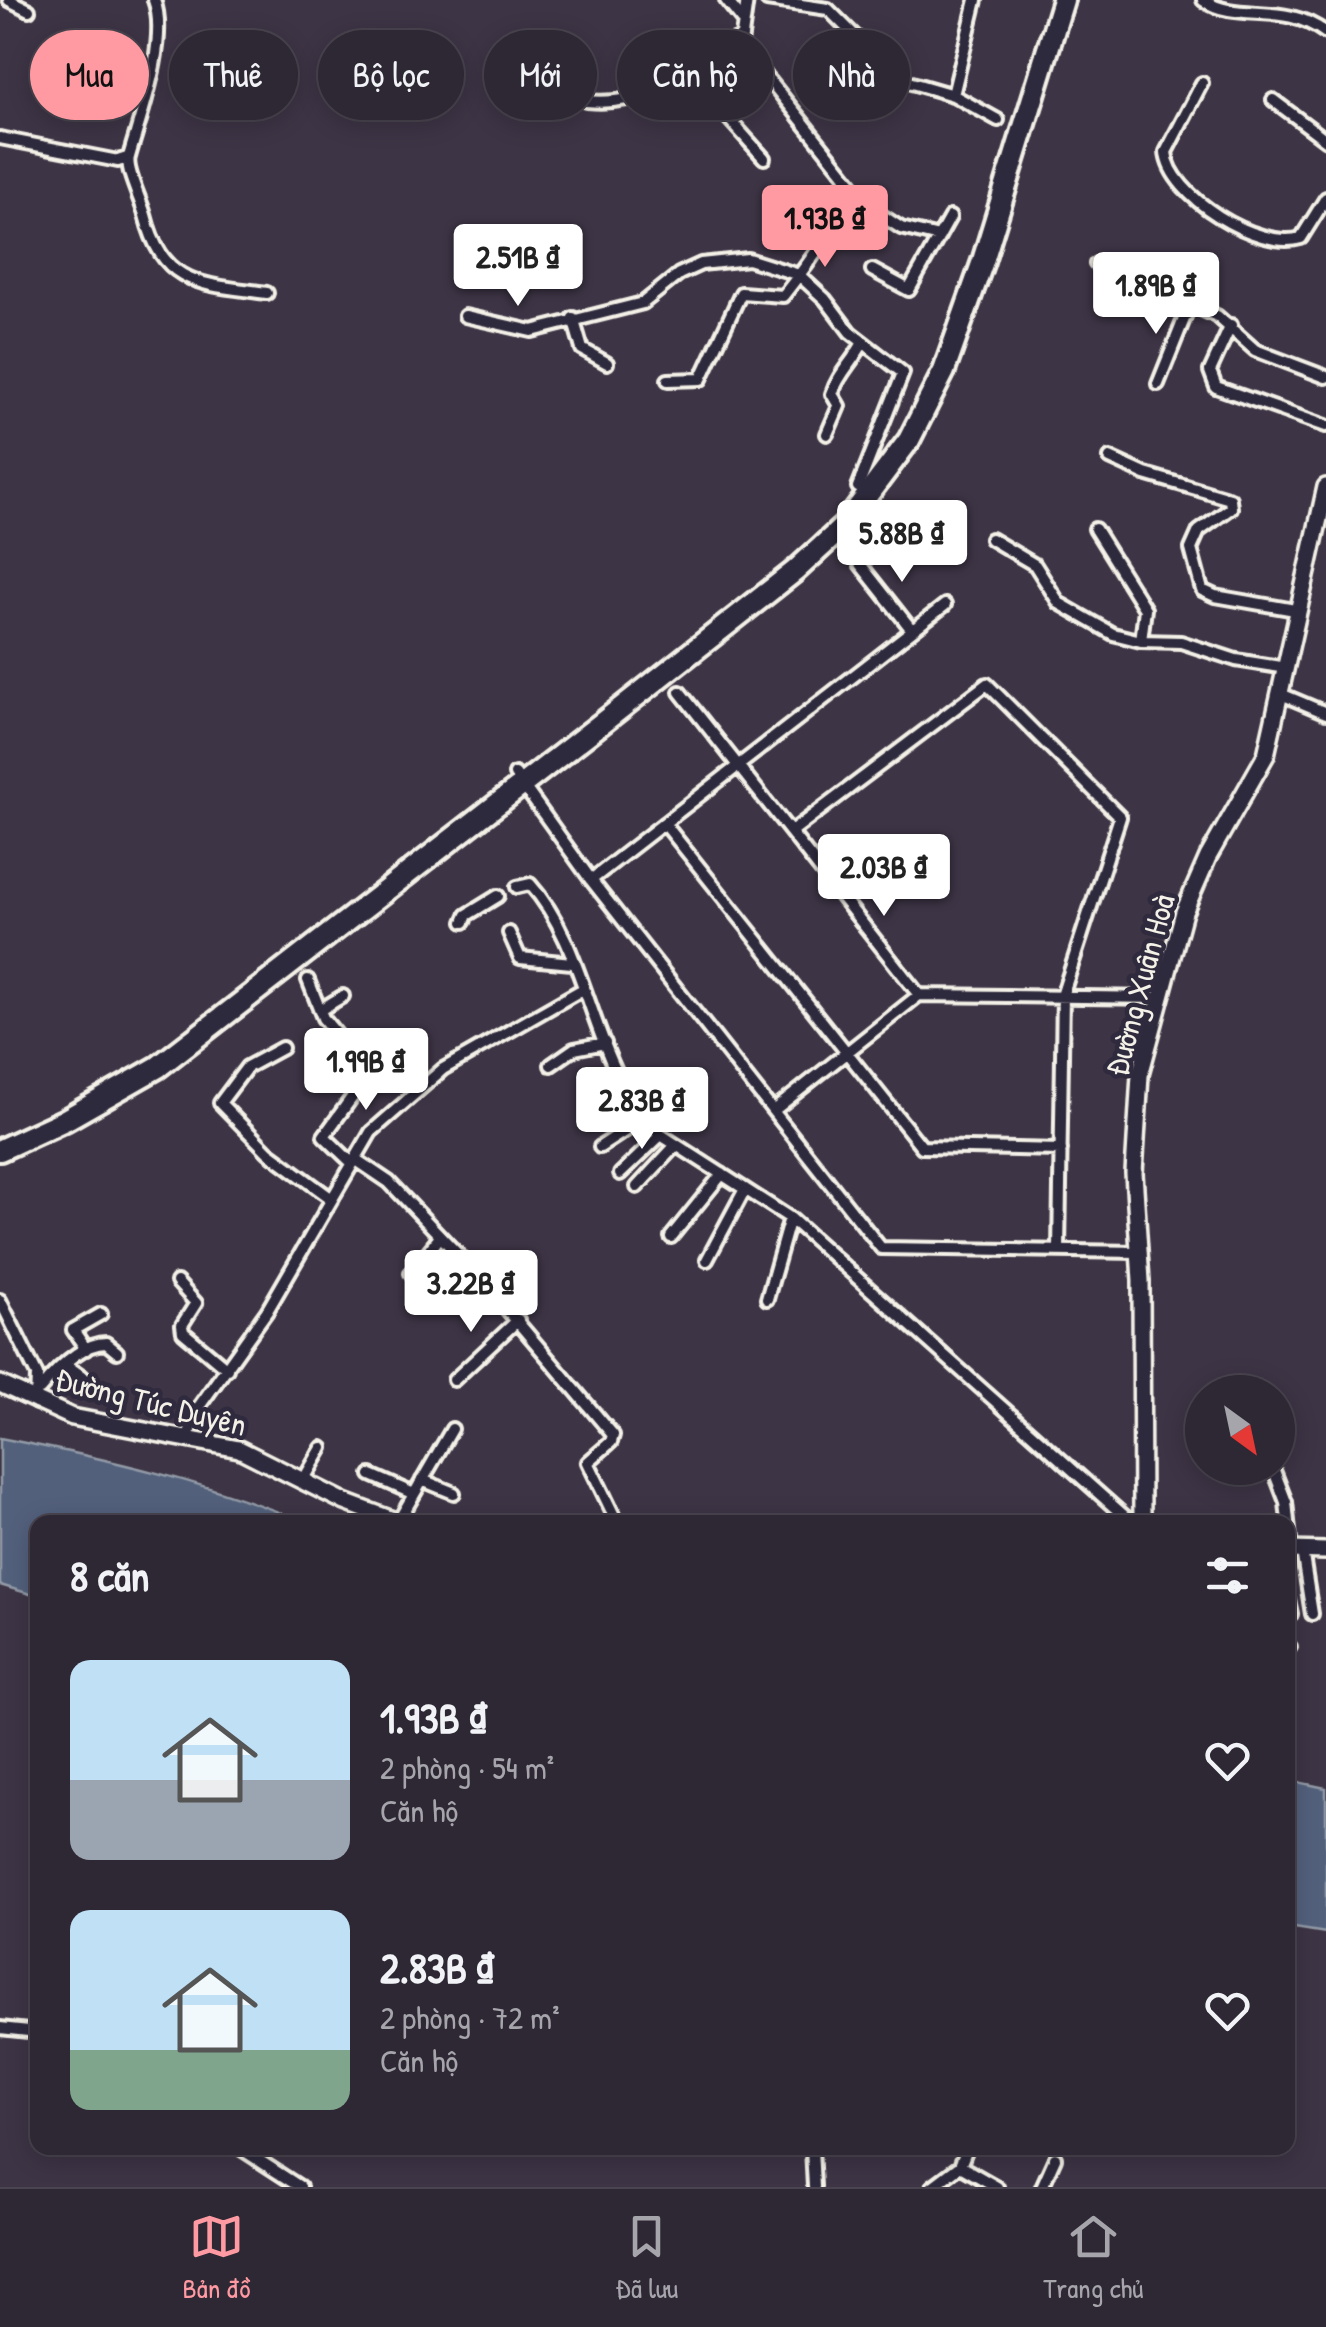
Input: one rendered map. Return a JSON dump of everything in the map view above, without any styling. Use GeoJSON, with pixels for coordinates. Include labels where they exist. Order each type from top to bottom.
{"type":"FeatureCollection","features":[{"type":"Feature","properties":{"kind":"highway"},"geometry":{"type":"LineString","coordinates":[[0,1150],[158,1067],[830,528],[874,476],[922,399],[938,362],[1052,0]]}},
{"type":"Feature","properties":{"kind":"highway"},"geometry":{"type":"LineString","coordinates":[[0,1139],[47,1119],[151,1060],[813,555],[861,506],[908,440],[936,388],[967,306],[1063,0]]}},
{"type":"Feature","properties":{"kind":"street"},"geometry":{"type":"LineString","coordinates":[[9,0],[29,10]]}},
{"type":"Feature","properties":{"kind":"street"},"geometry":{"type":"LineString","coordinates":[[154,0],[158,32],[138,129],[127,158],[149,234],[164,262],[199,283],[266,293]]}},
{"type":"Feature","properties":{"kind":"street"},"geometry":{"type":"LineString","coordinates":[[726,0],[743,21]]}},
{"type":"Feature","properties":{"kind":"street"},"geometry":{"type":"LineString","coordinates":[[742,30],[748,0]]}},
{"type":"Feature","properties":{"kind":"street"},"geometry":{"type":"LineString","coordinates":[[767,0],[828,10],[898,79],[952,95],[998,120]]}},
{"type":"Feature","properties":{"kind":"street"},"geometry":{"type":"LineString","coordinates":[[952,95],[976,0]]}},
{"type":"Feature","properties":{"kind":"street"},"geometry":{"type":"LineString","coordinates":[[1203,0],[1226,8],[1266,4],[1304,16],[1326,33]]}},
{"type":"Feature","properties":{"kind":"street"},"geometry":{"type":"LineString","coordinates":[[1202,83],[1166,152],[1187,195],[1256,236],[1276,240],[1301,238],[1326,198]]}},
{"type":"Feature","properties":{"kind":"street"},"geometry":{"type":"LineString","coordinates":[[773,86],[885,221],[939,237]]}},
{"type":"Feature","properties":{"kind":"street"},"geometry":{"type":"LineString","coordinates":[[1274,100],[1326,140]]}},
{"type":"Feature","properties":{"kind":"street"},"geometry":{"type":"LineString","coordinates":[[730,120],[764,158]]}},
{"type":"Feature","properties":{"kind":"street"},"geometry":{"type":"LineString","coordinates":[[0,138],[118,161],[127,158]]}},
{"type":"Feature","properties":{"kind":"street"},"geometry":{"type":"LineString","coordinates":[[668,380],[702,378],[741,293],[783,296],[835,225],[846,178]]}},
{"type":"Feature","properties":{"kind":"street"},"geometry":{"type":"LineString","coordinates":[[872,270],[909,290],[950,216]]}},
{"type":"Feature","properties":{"kind":"street"},"geometry":{"type":"LineString","coordinates":[[465,316],[532,331],[572,318],[643,304],[679,274],[723,260],[748,258],[799,275],[862,344],[904,373],[858,487]]}},
{"type":"Feature","properties":{"kind":"street"},"geometry":{"type":"LineString","coordinates":[[1096,264],[1231,326],[1255,350],[1326,377]]}},
{"type":"Feature","properties":{"kind":"street"},"geometry":{"type":"LineString","coordinates":[[1158,384],[1190,304]]}},
{"type":"Feature","properties":{"kind":"street"},"geometry":{"type":"LineString","coordinates":[[572,318],[582,349],[606,363]]}},
{"type":"Feature","properties":{"kind":"street"},"geometry":{"type":"LineString","coordinates":[[1231,326],[1210,370],[1216,387],[1326,426]]}},
{"type":"Feature","properties":{"kind":"street"},"geometry":{"type":"LineString","coordinates":[[827,434],[839,406],[832,394],[836,378],[850,366],[862,344]]}},
{"type":"Feature","properties":{"kind":"street"},"geometry":{"type":"LineString","coordinates":[[1110,458],[1145,474],[1230,499],[1231,508],[1199,531],[1191,549],[1202,590],[1215,596],[1295,610]]}},
{"type":"Feature","properties":{"kind":"street","name":"Đường Xuân Hoà"},"geometry":{"type":"LineString","coordinates":[[1142,1515],[1139,1252],[1134,1172],[1140,1075],[1184,912],[1208,858],[1266,754],[1295,610],[1326,487]]}},
{"type":"Feature","properties":{"kind":"street"},"geometry":{"type":"LineString","coordinates":[[1095,529],[1145,609],[1141,641]]}},
{"type":"Feature","properties":{"kind":"street"},"geometry":{"type":"LineString","coordinates":[[991,538],[1035,565],[1059,603],[1113,634],[1141,641],[1181,642],[1236,660],[1286,668]]}},
{"type":"Feature","properties":{"kind":"street"},"geometry":{"type":"LineString","coordinates":[[860,564],[912,630]]}},
{"type":"Feature","properties":{"kind":"street"},"geometry":{"type":"LineString","coordinates":[[591,880],[946,604]]}},
{"type":"Feature","properties":{"kind":"street"},"geometry":{"type":"LineString","coordinates":[[790,832],[986,684],[1120,818],[1063,993],[1059,1250]]}},
{"type":"Feature","properties":{"kind":"street"},"geometry":{"type":"LineString","coordinates":[[680,692],[919,994]]}},
{"type":"Feature","properties":{"kind":"street"},"geometry":{"type":"LineString","coordinates":[[1281,694],[1326,713]]}},
{"type":"Feature","properties":{"kind":"street"},"geometry":{"type":"LineString","coordinates":[[518,778],[591,880],[882,1248],[1139,1252]]}},
{"type":"Feature","properties":{"kind":"street"},"geometry":{"type":"LineString","coordinates":[[664,823],[922,1147],[1061,1150]]}},
{"type":"Feature","properties":{"kind":"street"},"geometry":{"type":"LineString","coordinates":[[517,886],[530,884],[545,902],[605,1044],[642,1119],[660,1136],[790,1218],[1122,1515]]}},
{"type":"Feature","properties":{"kind":"street"},"geometry":{"type":"LineString","coordinates":[[464,922],[467,915],[498,896]]}},
{"type":"Feature","properties":{"kind":"street"},"geometry":{"type":"LineString","coordinates":[[509,933],[520,958],[572,963]]}},
{"type":"Feature","properties":{"kind":"street"},"geometry":{"type":"LineString","coordinates":[[308,980],[320,1010],[369,1074],[324,1136],[353,1161],[389,1182],[518,1320],[613,1434],[612,1442],[588,1462],[613,1515]]}},
{"type":"Feature","properties":{"kind":"street"},"geometry":{"type":"LineString","coordinates":[[189,1436],[193,1415],[268,1311],[371,1132],[443,1069],[583,989]]}},
{"type":"Feature","properties":{"kind":"street"},"geometry":{"type":"LineString","coordinates":[[773,1110],[919,994],[1063,993],[1161,998]]}},
{"type":"Feature","properties":{"kind":"street"},"geometry":{"type":"LineString","coordinates":[[320,1010],[343,996]]}},
{"type":"Feature","properties":{"kind":"street"},"geometry":{"type":"LineString","coordinates":[[551,1065],[574,1049],[605,1044]]}},
{"type":"Feature","properties":{"kind":"street"},"geometry":{"type":"LineString","coordinates":[[282,1048],[247,1067],[220,1103],[268,1152],[332,1199]]}},
{"type":"Feature","properties":{"kind":"street"},"geometry":{"type":"LineString","coordinates":[[600,1147],[642,1119]]}},
{"type":"Feature","properties":{"kind":"street"},"geometry":{"type":"LineString","coordinates":[[620,1174],[660,1136]]}},
{"type":"Feature","properties":{"kind":"street"},"geometry":{"type":"LineString","coordinates":[[636,1186],[676,1145]]}},
{"type":"Feature","properties":{"kind":"street"},"geometry":{"type":"LineString","coordinates":[[671,1237],[722,1174]]}},
{"type":"Feature","properties":{"kind":"street"},"geometry":{"type":"LineString","coordinates":[[708,1260],[745,1188]]}},
{"type":"Feature","properties":{"kind":"street"},"geometry":{"type":"LineString","coordinates":[[767,1299],[790,1218]]}},
{"type":"Feature","properties":{"kind":"street"},"geometry":{"type":"LineString","coordinates":[[412,1273],[440,1237]]}},
{"type":"Feature","properties":{"kind":"street"},"geometry":{"type":"LineString","coordinates":[[177,1282],[196,1302],[182,1325],[183,1332],[227,1369]]}},
{"type":"Feature","properties":{"kind":"street"},"geometry":{"type":"LineString","coordinates":[[0,1300],[38,1374],[38,1396]]}},
{"type":"Feature","properties":{"kind":"street"},"geometry":{"type":"LineString","coordinates":[[86,1349],[73,1330],[101,1314]]}},
{"type":"Feature","properties":{"kind":"street"},"geometry":{"type":"LineString","coordinates":[[454,1380],[518,1320]]}},
{"type":"Feature","properties":{"kind":"street"},"geometry":{"type":"LineString","coordinates":[[38,1396],[65,1364],[86,1349],[103,1342],[117,1352]]}},
{"type":"Feature","properties":{"kind":"street"},"geometry":{"type":"LineString","coordinates":[[65,1364],[97,1387]]}},
{"type":"Feature","properties":{"kind":"street","name":"Đường Túc Duyên"},"geometry":{"type":"LineString","coordinates":[[0,1384],[117,1428],[189,1436],[239,1449],[382,1515]]}},
{"type":"Feature","properties":{"kind":"street"},"geometry":{"type":"LineString","coordinates":[[402,1515],[452,1429]]}},
{"type":"Feature","properties":{"kind":"street"},"geometry":{"type":"LineString","coordinates":[[304,1480],[322,1448]]}},
{"type":"Feature","properties":{"kind":"street"},"geometry":{"type":"LineString","coordinates":[[372,1474],[414,1494]]}},
{"type":"Feature","properties":{"kind":"street"},"geometry":{"type":"LineString","coordinates":[[422,1480],[454,1493]]}},
{"type":"Feature","properties":{"kind":"street"},"geometry":{"type":"LineString","coordinates":[[1280,1485],[1288,1515]]}},
{"type":"Feature","properties":{"kind":"street"},"geometry":{"type":"LineString","coordinates":[[1295,1550],[1326,1550]]}},
{"type":"Feature","properties":{"kind":"street"},"geometry":{"type":"LineString","coordinates":[[1295,1557],[1312,1614]]}},
{"type":"Feature","properties":{"kind":"street"},"geometry":{"type":"LineString","coordinates":[[0,2028],[30,2031]]}},
{"type":"Feature","properties":{"kind":"street"},"geometry":{"type":"LineString","coordinates":[[252,2155],[300,2187]]}},
{"type":"Feature","properties":{"kind":"street"},"geometry":{"type":"LineString","coordinates":[[262,2161],[265,2155]]}},
{"type":"Feature","properties":{"kind":"street"},"geometry":{"type":"LineString","coordinates":[[812,2155],[814,2187]]}},
{"type":"Feature","properties":{"kind":"street"},"geometry":{"type":"LineString","coordinates":[[932,2187],[960,2166],[964,2155]]}},
{"type":"Feature","properties":{"kind":"street"},"geometry":{"type":"LineString","coordinates":[[1042,2187],[1055,2158]]}},
{"type":"Feature","properties":{"kind":"street"},"geometry":{"type":"LineString","coordinates":[[960,2166],[997,2187]]}},
{"type":"Feature","properties":{"kind":"water"},"geometry":{"type":"Polygon","coordinates":[[[0,1438],[154,1472],[286,1515],[30,1515],[30,1594],[0,1585],[0,1438]]]}},
{"type":"Feature","properties":{"kind":"water"},"geometry":{"type":"Polygon","coordinates":[[[1295,1781],[1326,1788],[1326,1933],[1295,1928],[1295,1781]]]}}]}
